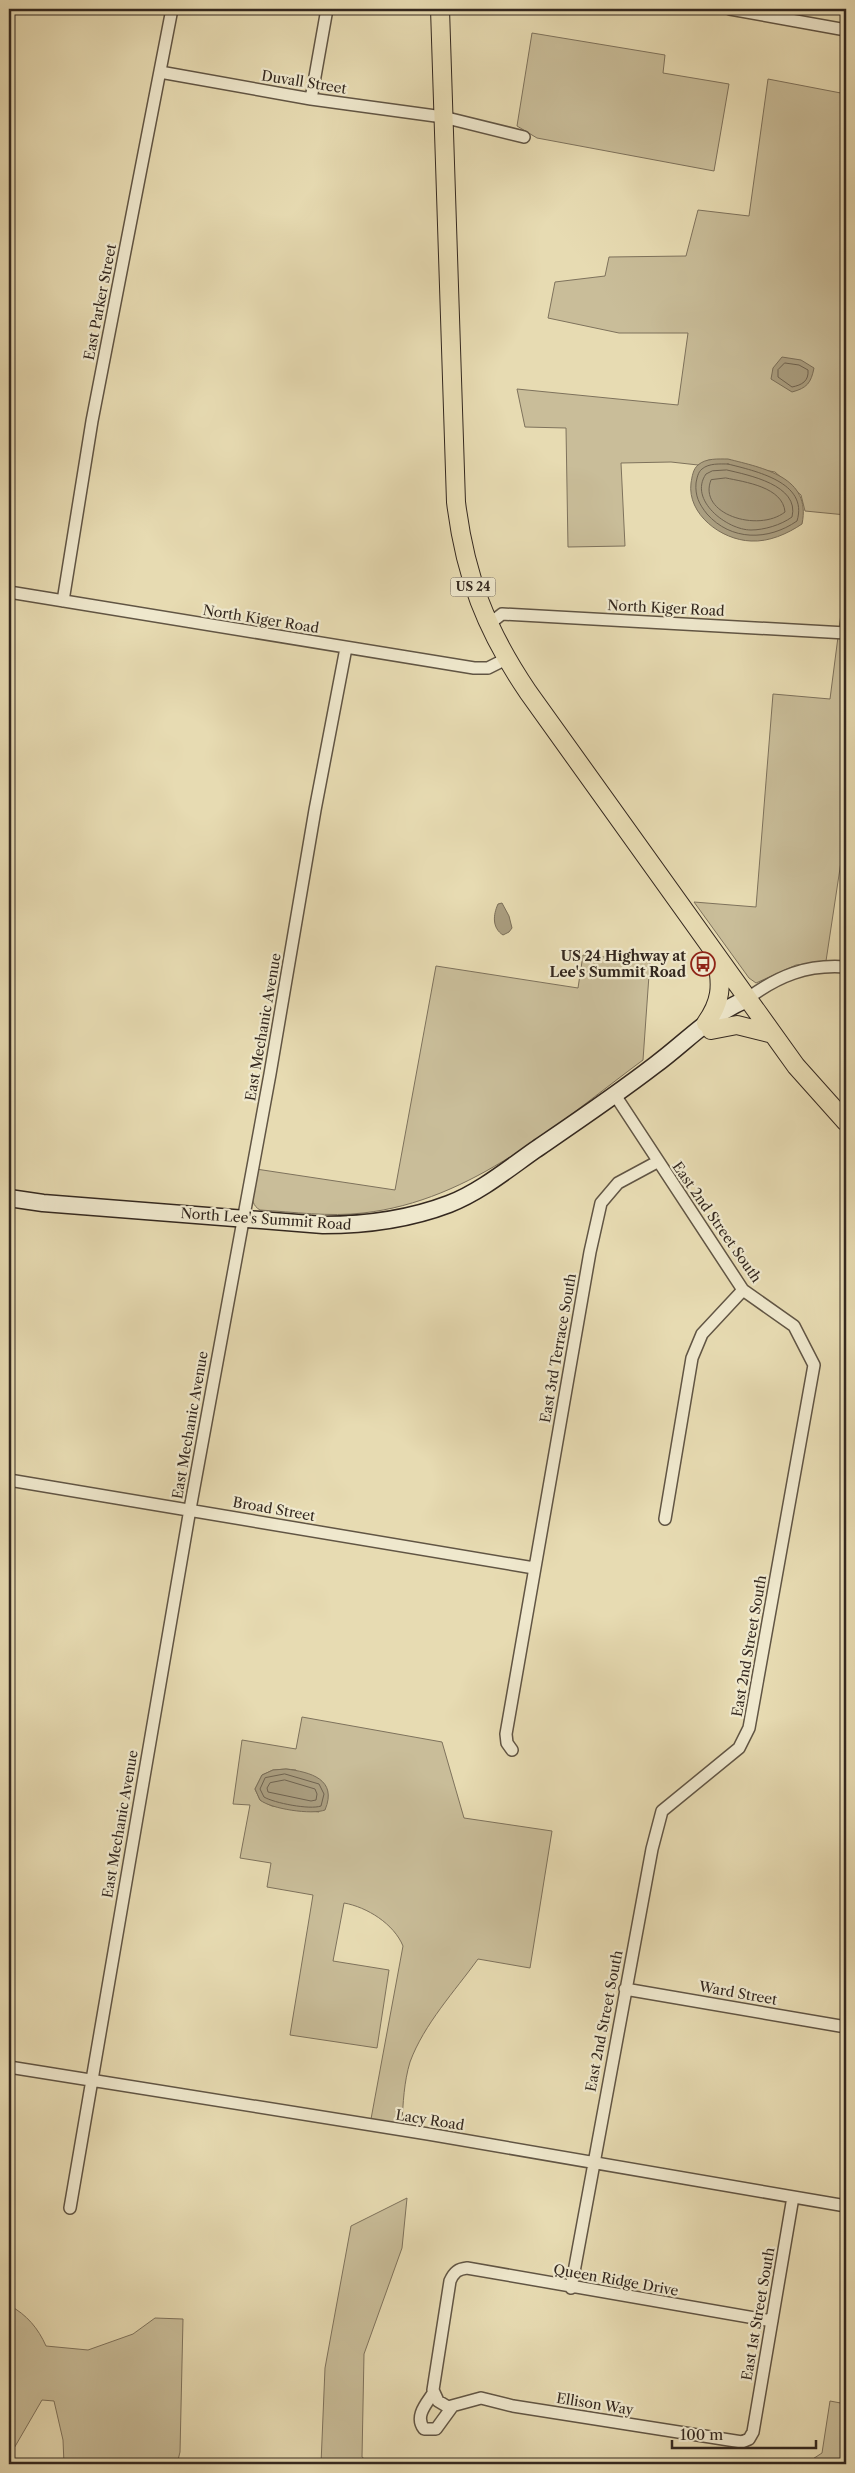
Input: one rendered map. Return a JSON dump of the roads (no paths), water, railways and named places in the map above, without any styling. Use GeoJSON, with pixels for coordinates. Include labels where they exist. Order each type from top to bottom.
{"type":"FeatureCollection","features":[{"type":"Feature","properties":{"kind":"main road","name":"US 24"},"geometry":{"type":"LineString","coordinates":[[440,9],[456,502],[468,570],[488,625],[506,659],[716,957],[810,1083],[846,1122]]}},
{"type":"Feature","properties":{"kind":"main road"},"geometry":{"type":"LineString","coordinates":[[716,957],[721,991],[709,1026],[737,1025],[773,1034]]}},
{"type":"Feature","properties":{"kind":"main road","name":"North Lee's Summit Road"},"geometry":{"type":"LineString","coordinates":[[9,1198],[323,1225],[363,1225],[407,1218],[450,1204],[479,1189],[615,1095],[682,1044],[695,1030],[709,1026],[738,1011],[747,998]]}},
{"type":"Feature","properties":{"kind":"street","name":"East Parker Street"},"geometry":{"type":"LineString","coordinates":[[62,601],[92,421],[172,9]]}},
{"type":"Feature","properties":{"kind":"street"},"geometry":{"type":"LineString","coordinates":[[310,100],[327,9]]}},
{"type":"Feature","properties":{"kind":"street"},"geometry":{"type":"LineString","coordinates":[[730,9],[846,30]]}},
{"type":"Feature","properties":{"kind":"street","name":"Duvall Street"},"geometry":{"type":"LineString","coordinates":[[160,72],[310,100],[443,117],[524,137]]}},
{"type":"Feature","properties":{"kind":"street","name":"North Kiger Road"},"geometry":{"type":"LineString","coordinates":[[9,592],[474,668],[488,668],[506,659]]}},
{"type":"Feature","properties":{"kind":"street","name":"North Kiger Road"},"geometry":{"type":"LineString","coordinates":[[488,625],[502,614],[846,633]]}},
{"type":"Feature","properties":{"kind":"street","name":"East Mechanic Avenue"},"geometry":{"type":"LineString","coordinates":[[70,2208],[90,2080],[190,1509],[270,1074],[313,820],[346,648]]}},
{"type":"Feature","properties":{"kind":"street"},"geometry":{"type":"LineString","coordinates":[[747,998],[767,984],[795,972],[823,966],[846,967]]}},
{"type":"Feature","properties":{"kind":"street","name":"East 2nd Street South"},"geometry":{"type":"LineString","coordinates":[[570,2288],[592,2163],[662,1811],[740,1748],[749,1728],[814,1365],[794,1326],[743,1290],[657,1162],[615,1095]]}},
{"type":"Feature","properties":{"kind":"street","name":"East 3rd Terrace South"},"geometry":{"type":"LineString","coordinates":[[512,1750],[507,1743],[506,1734],[590,1252],[601,1203],[618,1184],[657,1162]]}},
{"type":"Feature","properties":{"kind":"street"},"geometry":{"type":"LineString","coordinates":[[665,1519],[692,1358],[702,1334],[743,1290]]}},
{"type":"Feature","properties":{"kind":"street","name":"Broad Street"},"geometry":{"type":"LineString","coordinates":[[9,1480],[534,1568]]}},
{"type":"Feature","properties":{"kind":"street","name":"Ward Street"},"geometry":{"type":"LineString","coordinates":[[626,1990],[846,2027]]}},
{"type":"Feature","properties":{"kind":"street","name":"Lacy Road"},"geometry":{"type":"LineString","coordinates":[[9,2067],[846,2206]]}},
{"type":"Feature","properties":{"kind":"street","name":"East 1st Street South"},"geometry":{"type":"LineString","coordinates":[[752,2435],[793,2197]]}},
{"type":"Feature","properties":{"kind":"street","name":"Queen Ridge Drive"},"geometry":{"type":"LineString","coordinates":[[435,2395],[450,2281],[456,2272],[468,2268],[570,2288],[772,2321]]}},
{"type":"Feature","properties":{"kind":"street"},"geometry":{"type":"LineString","coordinates":[[435,2395],[438,2401],[452,2407],[436,2428],[430,2430],[420,2424],[420,2418],[435,2395]]}},
{"type":"Feature","properties":{"kind":"street","name":"Ellison Way"},"geometry":{"type":"LineString","coordinates":[[452,2407],[470,2399],[481,2398],[513,2406],[742,2442],[752,2435]]}},
{"type":"Feature","properties":{"kind":"water"},"geometry":{"type":"Polygon","coordinates":[[[782,357],[801,360],[814,368],[810,381],[805,387],[792,392],[771,379],[773,368],[782,357]]]}},
{"type":"Feature","properties":{"kind":"water"},"geometry":{"type":"Polygon","coordinates":[[[728,459],[769,471],[782,477],[792,485],[800,495],[803,508],[802,524],[778,537],[751,541],[728,536],[708,523],[694,505],[691,494],[693,473],[696,467],[705,461],[728,459]]]}},
{"type":"Feature","properties":{"kind":"water"},"geometry":{"type":"Polygon","coordinates":[[[502,903],[509,916],[512,928],[503,935],[497,929],[494,921],[498,904],[502,903]]]}},
{"type":"Feature","properties":{"kind":"water"},"geometry":{"type":"Polygon","coordinates":[[[286,1769],[312,1775],[325,1784],[328,1791],[328,1799],[325,1810],[311,1812],[292,1810],[273,1806],[260,1800],[255,1789],[262,1775],[273,1770],[286,1769]]]}},
{"type":"Feature","properties":{"kind":"place","name":"US 24 Highway at Lee's Summit Road"},"geometry":{"type":"Point","coordinates":[703,964]}}]}
